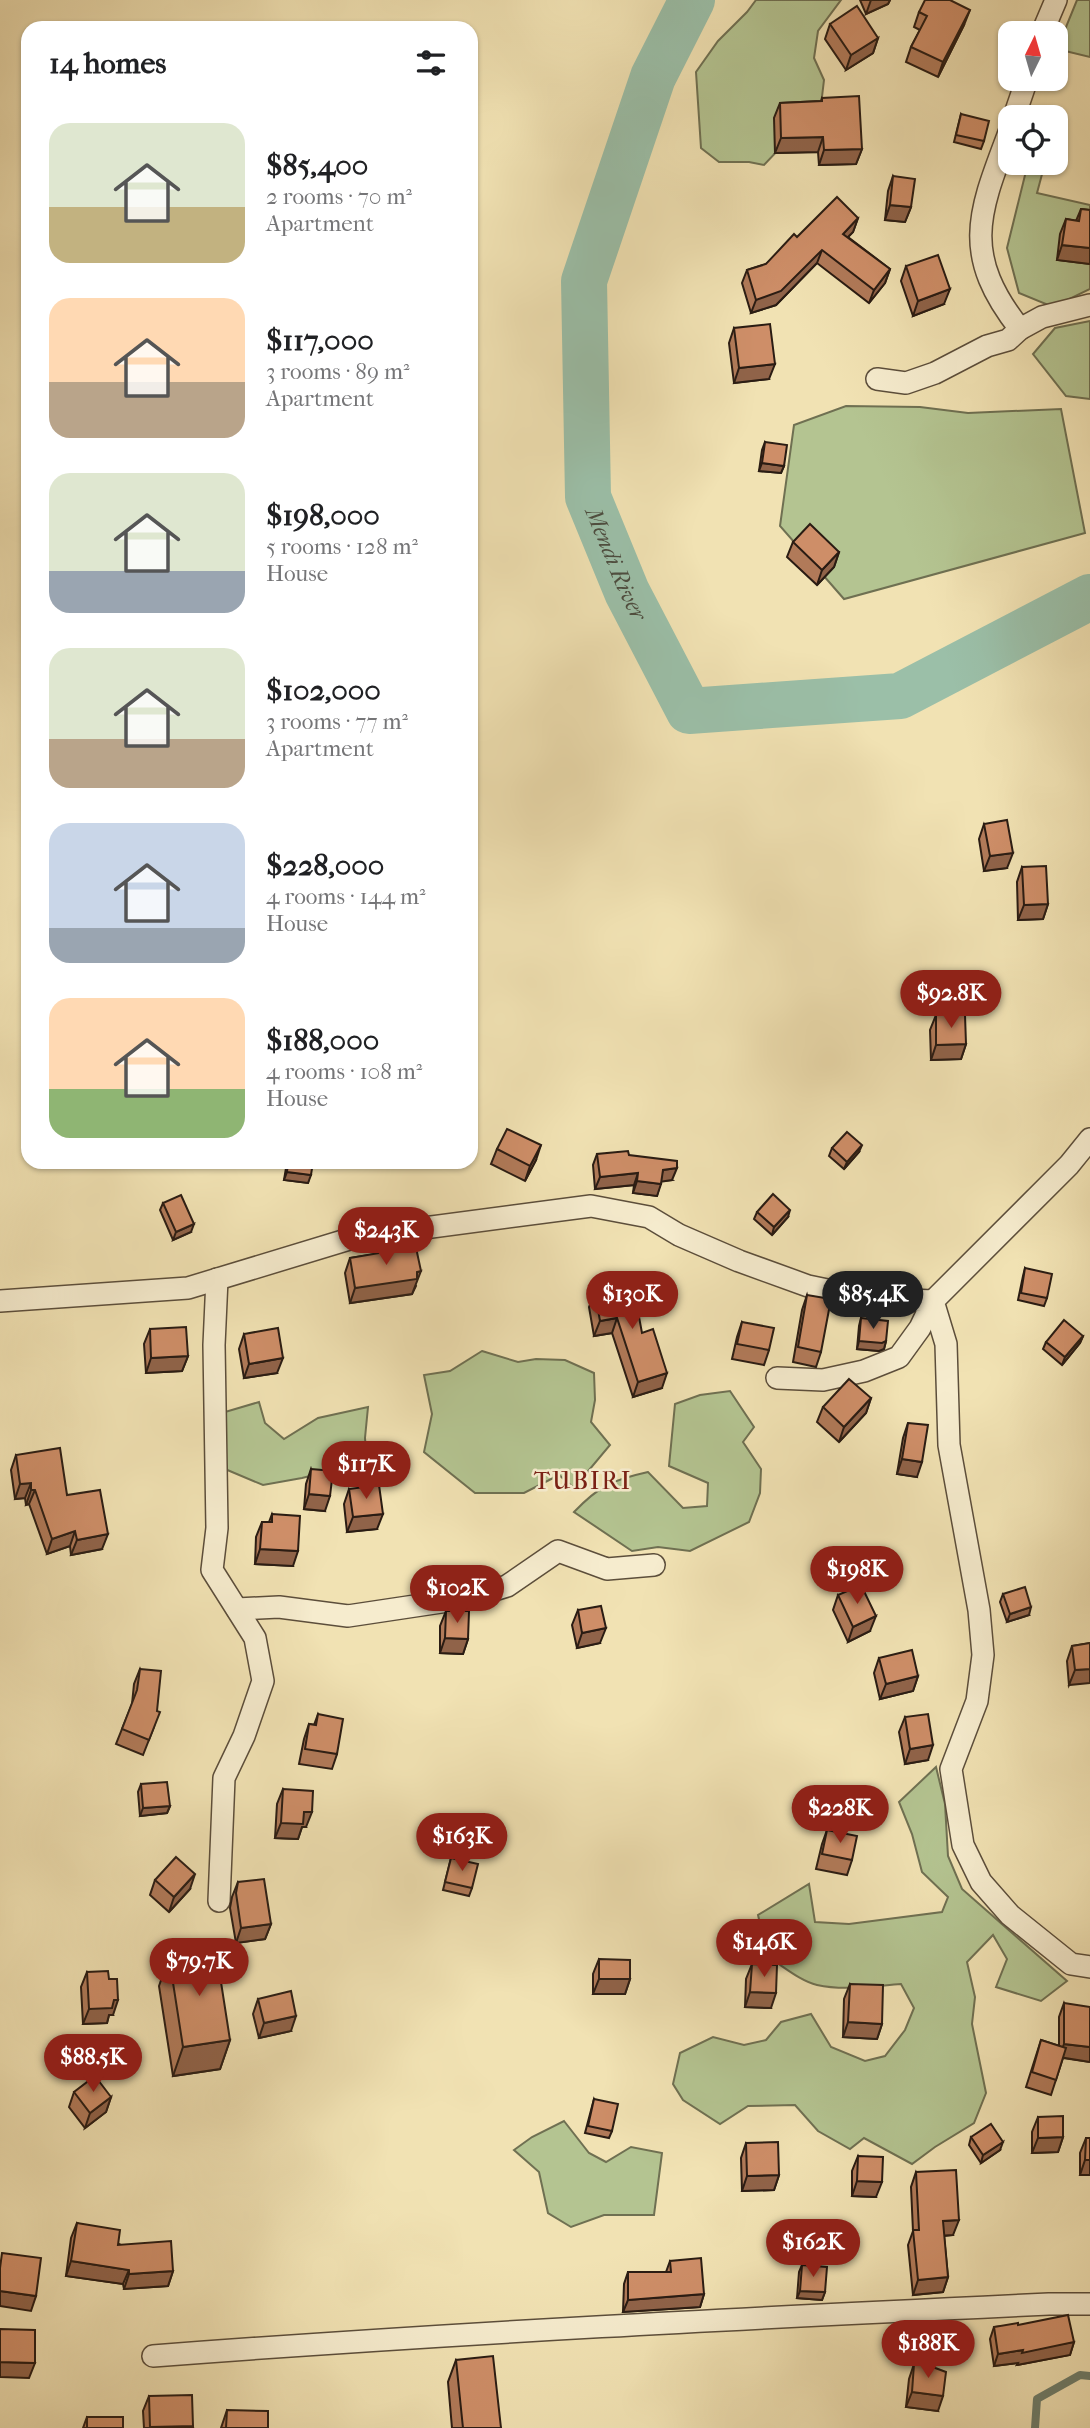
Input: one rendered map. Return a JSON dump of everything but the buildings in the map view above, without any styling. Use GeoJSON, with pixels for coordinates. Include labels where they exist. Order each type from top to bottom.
{"type":"FeatureCollection","features":[{"type":"Feature","properties":{"kind":"street"},"geometry":{"type":"LineString","coordinates":[[1047,21],[1056,0]]}},
{"type":"Feature","properties":{"kind":"street"},"geometry":{"type":"LineString","coordinates":[[998,162],[980,220],[981,251],[991,286],[1001,305],[1020,329]]}},
{"type":"Feature","properties":{"kind":"street"},"geometry":{"type":"LineString","coordinates":[[877,379],[906,383],[935,373],[987,346],[1009,340],[1020,329],[1042,317],[1090,305]]}},
{"type":"Feature","properties":{"kind":"street"},"geometry":{"type":"LineString","coordinates":[[777,1378],[823,1380],[864,1371],[899,1357],[920,1328],[933,1301],[1069,1165],[1090,1139]]}},
{"type":"Feature","properties":{"kind":"street"},"geometry":{"type":"LineString","coordinates":[[0,1301],[188,1288],[356,1237],[591,1206],[649,1217],[739,1261],[808,1286],[866,1298],[933,1301]]}},
{"type":"Feature","properties":{"kind":"street"},"geometry":{"type":"LineString","coordinates":[[217,1279],[214,1345],[216,1528],[212,1570],[255,1638],[263,1681],[244,1736],[224,1778],[219,1901]]}},
{"type":"Feature","properties":{"kind":"street"},"geometry":{"type":"LineString","coordinates":[[933,1301],[946,1344],[949,1445],[978,1609],[983,1655],[977,1701],[951,1769],[962,1845],[981,1882],[1010,1915],[1071,1964],[1090,1967]]}},
{"type":"Feature","properties":{"kind":"street"},"geometry":{"type":"LineString","coordinates":[[237,1609],[279,1606],[348,1616],[468,1598],[507,1586],[558,1551],[607,1569],[654,1566]]}},
{"type":"Feature","properties":{"kind":"street"},"geometry":{"type":"LineString","coordinates":[[153,2356],[542,2330],[1090,2304]]}},
{"type":"Feature","properties":{"kind":"green space"},"geometry":{"type":"Polygon","coordinates":[[[756,0],[841,0],[818,31],[814,58],[824,80],[821,105],[764,165],[719,162],[701,148],[696,72],[718,41],[756,0]]]}},
{"type":"Feature","properties":{"kind":"green space"},"geometry":{"type":"Polygon","coordinates":[[[1077,0],[1090,0],[1090,57],[1068,52],[1068,22],[1077,0]]]}},
{"type":"Feature","properties":{"kind":"green space"},"geometry":{"type":"Polygon","coordinates":[[[1025,175],[1042,175],[1037,193],[1090,205],[1090,289],[1053,307],[1019,293],[1007,248],[1025,175]]]}},
{"type":"Feature","properties":{"kind":"green space"},"geometry":{"type":"Polygon","coordinates":[[[1090,321],[1090,399],[1066,396],[1033,354],[1055,328],[1090,321]]]}},
{"type":"Feature","properties":{"kind":"green space"},"geometry":{"type":"Polygon","coordinates":[[[846,406],[920,407],[968,413],[1061,409],[1085,533],[844,599],[780,526],[794,425],[846,406]]]}},
{"type":"Feature","properties":{"kind":"green space"},"geometry":{"type":"Polygon","coordinates":[[[482,1351],[518,1362],[536,1359],[565,1360],[594,1373],[595,1400],[591,1422],[610,1445],[574,1488],[559,1475],[524,1493],[475,1493],[424,1452],[432,1414],[424,1375],[450,1371],[482,1351]]]}},
{"type":"Feature","properties":{"kind":"green space"},"geometry":{"type":"Polygon","coordinates":[[[730,1391],[754,1427],[743,1442],[761,1469],[760,1493],[749,1522],[690,1551],[658,1547],[632,1551],[574,1512],[607,1485],[648,1472],[683,1508],[707,1506],[708,1483],[669,1466],[675,1404],[700,1395],[730,1391]]]}},
{"type":"Feature","properties":{"kind":"green space"},"geometry":{"type":"Polygon","coordinates":[[[259,1402],[265,1423],[284,1439],[318,1418],[368,1407],[365,1438],[367,1462],[263,1485],[225,1469],[225,1412],[259,1402]]]}},
{"type":"Feature","properties":{"kind":"green space"},"geometry":{"type":"Polygon","coordinates":[[[936,1767],[945,1804],[948,1856],[962,1889],[1067,1981],[1041,2001],[996,1987],[1007,1959],[993,1935],[967,1962],[975,1997],[972,2024],[986,2093],[974,2123],[912,2164],[864,2138],[850,2149],[818,2131],[795,2105],[748,2106],[720,2124],[683,2100],[673,2084],[680,2053],[713,2037],[744,2045],[766,2040],[781,2022],[811,2014],[831,2047],[865,2061],[885,2056],[905,2030],[914,2008],[901,1984],[838,1988],[804,1980],[768,1957],[758,1915],[809,1884],[815,1922],[849,1924],[942,1912],[948,1897],[922,1872],[912,1834],[899,1802],[936,1767]]]}},
{"type":"Feature","properties":{"kind":"green space"},"geometry":{"type":"Polygon","coordinates":[[[564,2121],[589,2153],[606,2162],[631,2147],[662,2153],[654,2215],[604,2215],[571,2227],[548,2213],[539,2172],[514,2150],[532,2137],[564,2121]]]}},
{"type":"Feature","properties":{"kind":"waterway","name":"Mendi River"},"geometry":{"type":"LineString","coordinates":[[692,0],[653,77],[584,281],[588,497],[627,592],[689,711],[900,696],[1090,597]]}},
{"type":"Feature","properties":{"kind":"waterway"},"geometry":{"type":"LineString","coordinates":[[1035,2428],[1037,2399],[1080,2375],[1090,2376]]}},
{"type":"Feature","properties":{"kind":"district","name":"TUBIRI"},"geometry":{"type":"Point","coordinates":[583,1481]}}]}
